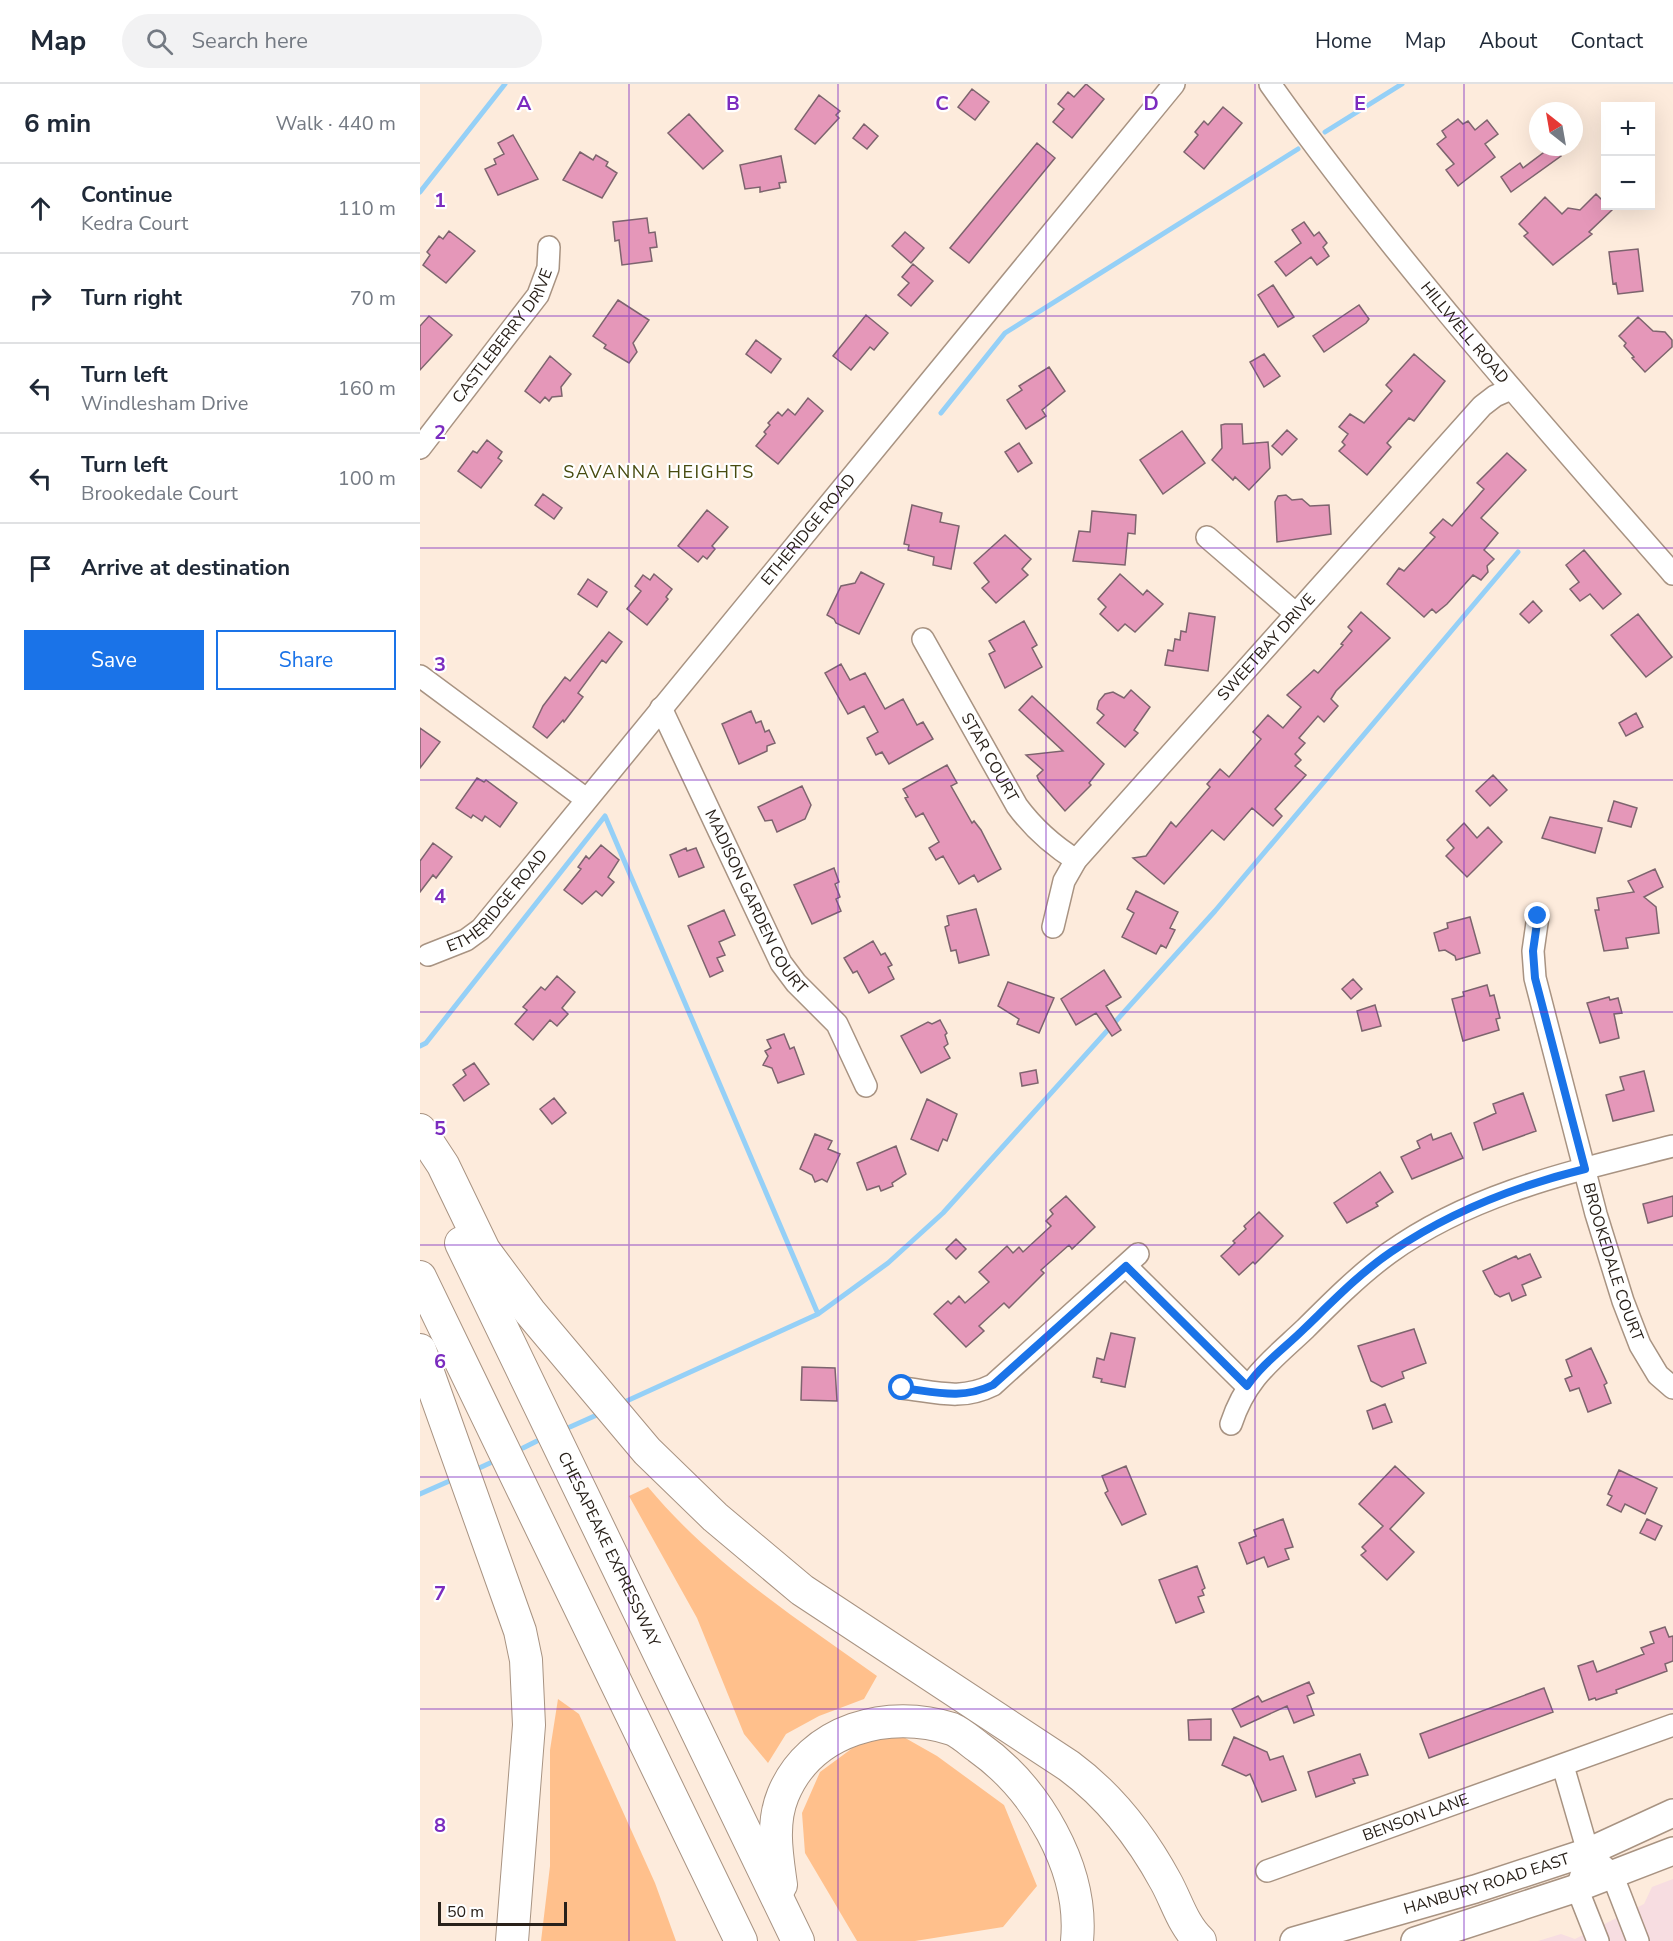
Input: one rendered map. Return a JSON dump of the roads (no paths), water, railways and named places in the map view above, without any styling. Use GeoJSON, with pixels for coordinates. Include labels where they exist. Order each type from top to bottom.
{"type":"FeatureCollection","features":[{"type":"Feature","properties":{"kind":"highway"},"geometry":{"type":"LineString","coordinates":[[420,1130],[443,1165],[484,1250],[530,1312],[647,1451],[715,1517],[802,1590],[858,1629],[970,1700],[1098,1789],[1127,1821],[1150,1854],[1189,1929],[1200,1941]]}},
{"type":"Feature","properties":{"kind":"highway","name":"CHESAPEAKE EXPRESSWAY"},"geometry":{"type":"LineString","coordinates":[[420,1159],[792,1928]]}},
{"type":"Feature","properties":{"kind":"highway"},"geometry":{"type":"LineString","coordinates":[[420,1277],[741,1941]]}},
{"type":"Feature","properties":{"kind":"highway"},"geometry":{"type":"LineString","coordinates":[[420,1350],[520,1631],[526,1660],[529,1725],[512,1941]]}},
{"type":"Feature","properties":{"kind":"highway"},"geometry":{"type":"LineString","coordinates":[[792,1928],[775,1838],[782,1796],[801,1765],[834,1737],[872,1722],[915,1720],[954,1730],[999,1761],[1037,1804],[1064,1857],[1079,1921],[1077,1941]]}},
{"type":"Feature","properties":{"kind":"main road","name":"HANBURY ROAD EAST"},"geometry":{"type":"LineString","coordinates":[[1294,1941],[1443,1898],[1588,1852],[1673,1813]]}},
{"type":"Feature","properties":{"kind":"main road","name":"HANBURY ROAD EAST"},"geometry":{"type":"LineString","coordinates":[[1415,1941],[1577,1888],[1673,1851]]}},
{"type":"Feature","properties":{"kind":"street","name":"ETHERIDGE ROAD"},"geometry":{"type":"LineString","coordinates":[[428,956],[466,940],[481,930],[661,708],[858,473],[1174,84]]}},
{"type":"Feature","properties":{"kind":"street","name":"HILLWELL ROAD"},"geometry":{"type":"LineString","coordinates":[[1270,84],[1395,251],[1511,389],[1673,574]]}},
{"type":"Feature","properties":{"kind":"street","name":"CASTLEBERRY DRIVE"},"geometry":{"type":"LineString","coordinates":[[420,448],[538,295],[548,268],[549,247]]}},
{"type":"Feature","properties":{"kind":"street","name":"SWEETBAY DRIVE"},"geometry":{"type":"LineString","coordinates":[[1053,927],[1060,892],[1076,860],[1482,406],[1495,396],[1511,389]]}},
{"type":"Feature","properties":{"kind":"street"},"geometry":{"type":"LineString","coordinates":[[1207,537],[1295,613]]}},
{"type":"Feature","properties":{"kind":"street","name":"STAR COURT"},"geometry":{"type":"LineString","coordinates":[[923,639],[1017,806],[1033,828],[1053,846],[1076,860]]}},
{"type":"Feature","properties":{"kind":"street"},"geometry":{"type":"LineString","coordinates":[[420,676],[586,800]]}},
{"type":"Feature","properties":{"kind":"street","name":"MADISON GARDEN COURT"},"geometry":{"type":"LineString","coordinates":[[661,708],[781,963],[796,983],[837,1024],[866,1086]]}},
{"type":"Feature","properties":{"kind":"street","name":"BROOKEDALE COURT"},"geometry":{"type":"LineString","coordinates":[[1538,916],[1533,951],[1535,978],[1599,1225],[1640,1345],[1658,1375],[1673,1388]]}},
{"type":"Feature","properties":{"kind":"street"},"geometry":{"type":"LineString","coordinates":[[1231,1424],[1238,1402],[1261,1368],[1348,1286],[1391,1252],[1424,1232],[1498,1195],[1673,1146]]}},
{"type":"Feature","properties":{"kind":"street"},"geometry":{"type":"LineString","coordinates":[[902,1388],[961,1396],[976,1393],[993,1385],[1132,1260],[1247,1386]]}},
{"type":"Feature","properties":{"kind":"street","name":"BENSON LANE"},"geometry":{"type":"LineString","coordinates":[[1267,1871],[1673,1725]]}},
{"type":"Feature","properties":{"kind":"street"},"geometry":{"type":"LineString","coordinates":[[1563,1766],[1588,1852],[1612,1874],[1638,1941]]}},
{"type":"Feature","properties":{"kind":"street"},"geometry":{"type":"LineString","coordinates":[[1588,1852],[1577,1888],[1598,1941]]}},
{"type":"Feature","properties":{"kind":"waterway"},"geometry":{"type":"LineString","coordinates":[[420,192],[505,84]]}},
{"type":"Feature","properties":{"kind":"waterway"},"geometry":{"type":"LineString","coordinates":[[1325,132],[1402,84]]}},
{"type":"Feature","properties":{"kind":"waterway"},"geometry":{"type":"LineString","coordinates":[[941,413],[1005,333],[1298,149]]}},
{"type":"Feature","properties":{"kind":"waterway"},"geometry":{"type":"LineString","coordinates":[[620,1404],[818,1314],[888,1263],[943,1213],[1215,911],[1518,552]]}},
{"type":"Feature","properties":{"kind":"waterway"},"geometry":{"type":"LineString","coordinates":[[420,1046],[426,1043],[605,816],[818,1314]]}},
{"type":"Feature","properties":{"kind":"waterway"},"geometry":{"type":"LineString","coordinates":[[570,1427],[599,1414]]}},
{"type":"Feature","properties":{"kind":"waterway"},"geometry":{"type":"LineString","coordinates":[[523,1448],[537,1441]]}},
{"type":"Feature","properties":{"kind":"waterway"},"geometry":{"type":"LineString","coordinates":[[475,1470],[490,1463]]}},
{"type":"Feature","properties":{"kind":"waterway"},"geometry":{"type":"LineString","coordinates":[[420,1494],[454,1479]]}},
{"type":"Feature","properties":{"kind":"district","name":"SAVANNA HEIGHTS"},"geometry":{"type":"Point","coordinates":[659,472]}}]}
